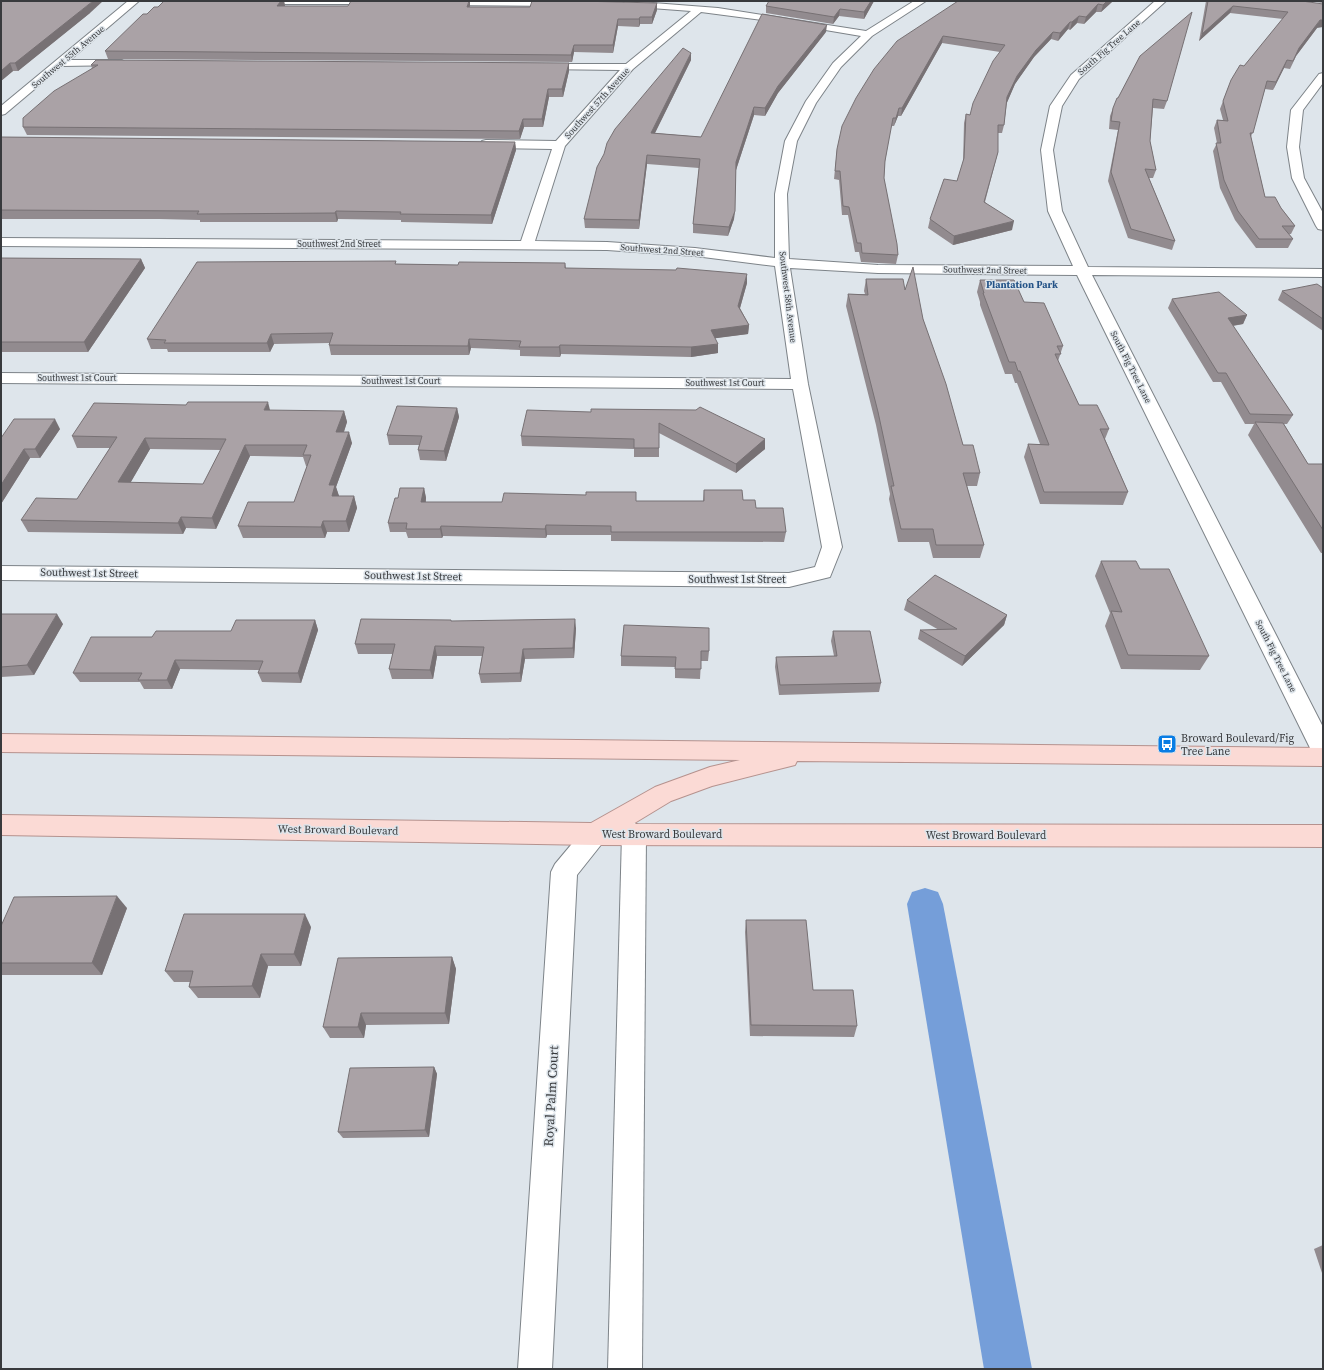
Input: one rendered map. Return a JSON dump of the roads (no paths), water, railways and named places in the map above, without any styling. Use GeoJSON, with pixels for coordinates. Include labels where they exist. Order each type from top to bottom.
{"type":"FeatureCollection","features":[{"type":"Feature","properties":{"kind":"main road"},"geometry":{"type":"LineString","coordinates":[[1,744],[821,750],[1323,756]]}},
{"type":"Feature","properties":{"kind":"main road"},"geometry":{"type":"LineString","coordinates":[[595,834],[670,792],[710,777],[821,750]]}},
{"type":"Feature","properties":{"kind":"main road","name":"West Broward Boulevard"},"geometry":{"type":"LineString","coordinates":[[1,825],[595,834],[1323,836]]}},
{"type":"Feature","properties":{"kind":"street","name":"Southwest 55th Avenue"},"geometry":{"type":"LineString","coordinates":[[1,112],[134,1]]}},
{"type":"Feature","properties":{"kind":"street"},"geometry":{"type":"LineString","coordinates":[[284,1],[386,2]]}},
{"type":"Feature","properties":{"kind":"street","name":"Southwest 58th Avenue"},"geometry":{"type":"LineString","coordinates":[[823,572],[832,547],[800,384],[782,263],[781,194],[791,141],[810,103],[837,65],[868,34],[921,1]]}},
{"type":"Feature","properties":{"kind":"street","name":"South Fig Tree Lane"},"geometry":{"type":"LineString","coordinates":[[1160,1],[1075,77],[1056,106],[1047,150],[1055,211],[1083,272],[1323,750]]}},
{"type":"Feature","properties":{"kind":"street"},"geometry":{"type":"LineString","coordinates":[[433,2],[573,3]]}},
{"type":"Feature","properties":{"kind":"street"},"geometry":{"type":"LineString","coordinates":[[618,4],[699,9],[757,16],[868,34]]}},
{"type":"Feature","properties":{"kind":"street","name":"Southwest 57th Avenue"},"geometry":{"type":"LineString","coordinates":[[527,245],[559,145],[629,67],[699,9]]}},
{"type":"Feature","properties":{"kind":"street"},"geometry":{"type":"LineString","coordinates":[[60,63],[131,63]]}},
{"type":"Feature","properties":{"kind":"street"},"geometry":{"type":"LineString","coordinates":[[528,66],[629,67]]}},
{"type":"Feature","properties":{"kind":"street"},"geometry":{"type":"LineString","coordinates":[[1323,76],[1297,110],[1292,146],[1298,178],[1323,226]]}},
{"type":"Feature","properties":{"kind":"street"},"geometry":{"type":"LineString","coordinates":[[471,144],[559,145]]}},
{"type":"Feature","properties":{"kind":"street","name":"Southwest 2nd Street"},"geometry":{"type":"LineString","coordinates":[[1,242],[607,246],[687,251],[782,263],[878,269],[1323,273]]}},
{"type":"Feature","properties":{"kind":"street","name":"Southwest 1st Court"},"geometry":{"type":"LineString","coordinates":[[1,378],[800,384]]}},
{"type":"Feature","properties":{"kind":"street","name":"Southwest 1st Street"},"geometry":{"type":"LineString","coordinates":[[1,573],[790,580],[823,572]]}},
{"type":"Feature","properties":{"kind":"street","name":"Royal Palm Court"},"geometry":{"type":"LineString","coordinates":[[536,1369],[564,872],[595,834]]}},
{"type":"Feature","properties":{"kind":"street"},"geometry":{"type":"LineString","coordinates":[[625,1369],[634,834]]}},
{"type":"Feature","properties":{"kind":"waterway"},"geometry":{"type":"LineString","coordinates":[[925,904],[1008,1369]]}},
{"type":"Feature","properties":{"kind":"place","name":"Broward Boulevard/Fig Tree Lane"},"geometry":{"type":"Point","coordinates":[1167,744]}},
{"type":"Feature","properties":{"kind":"district","name":"Plantation Park"},"geometry":{"type":"Point","coordinates":[1022,284]}}]}
